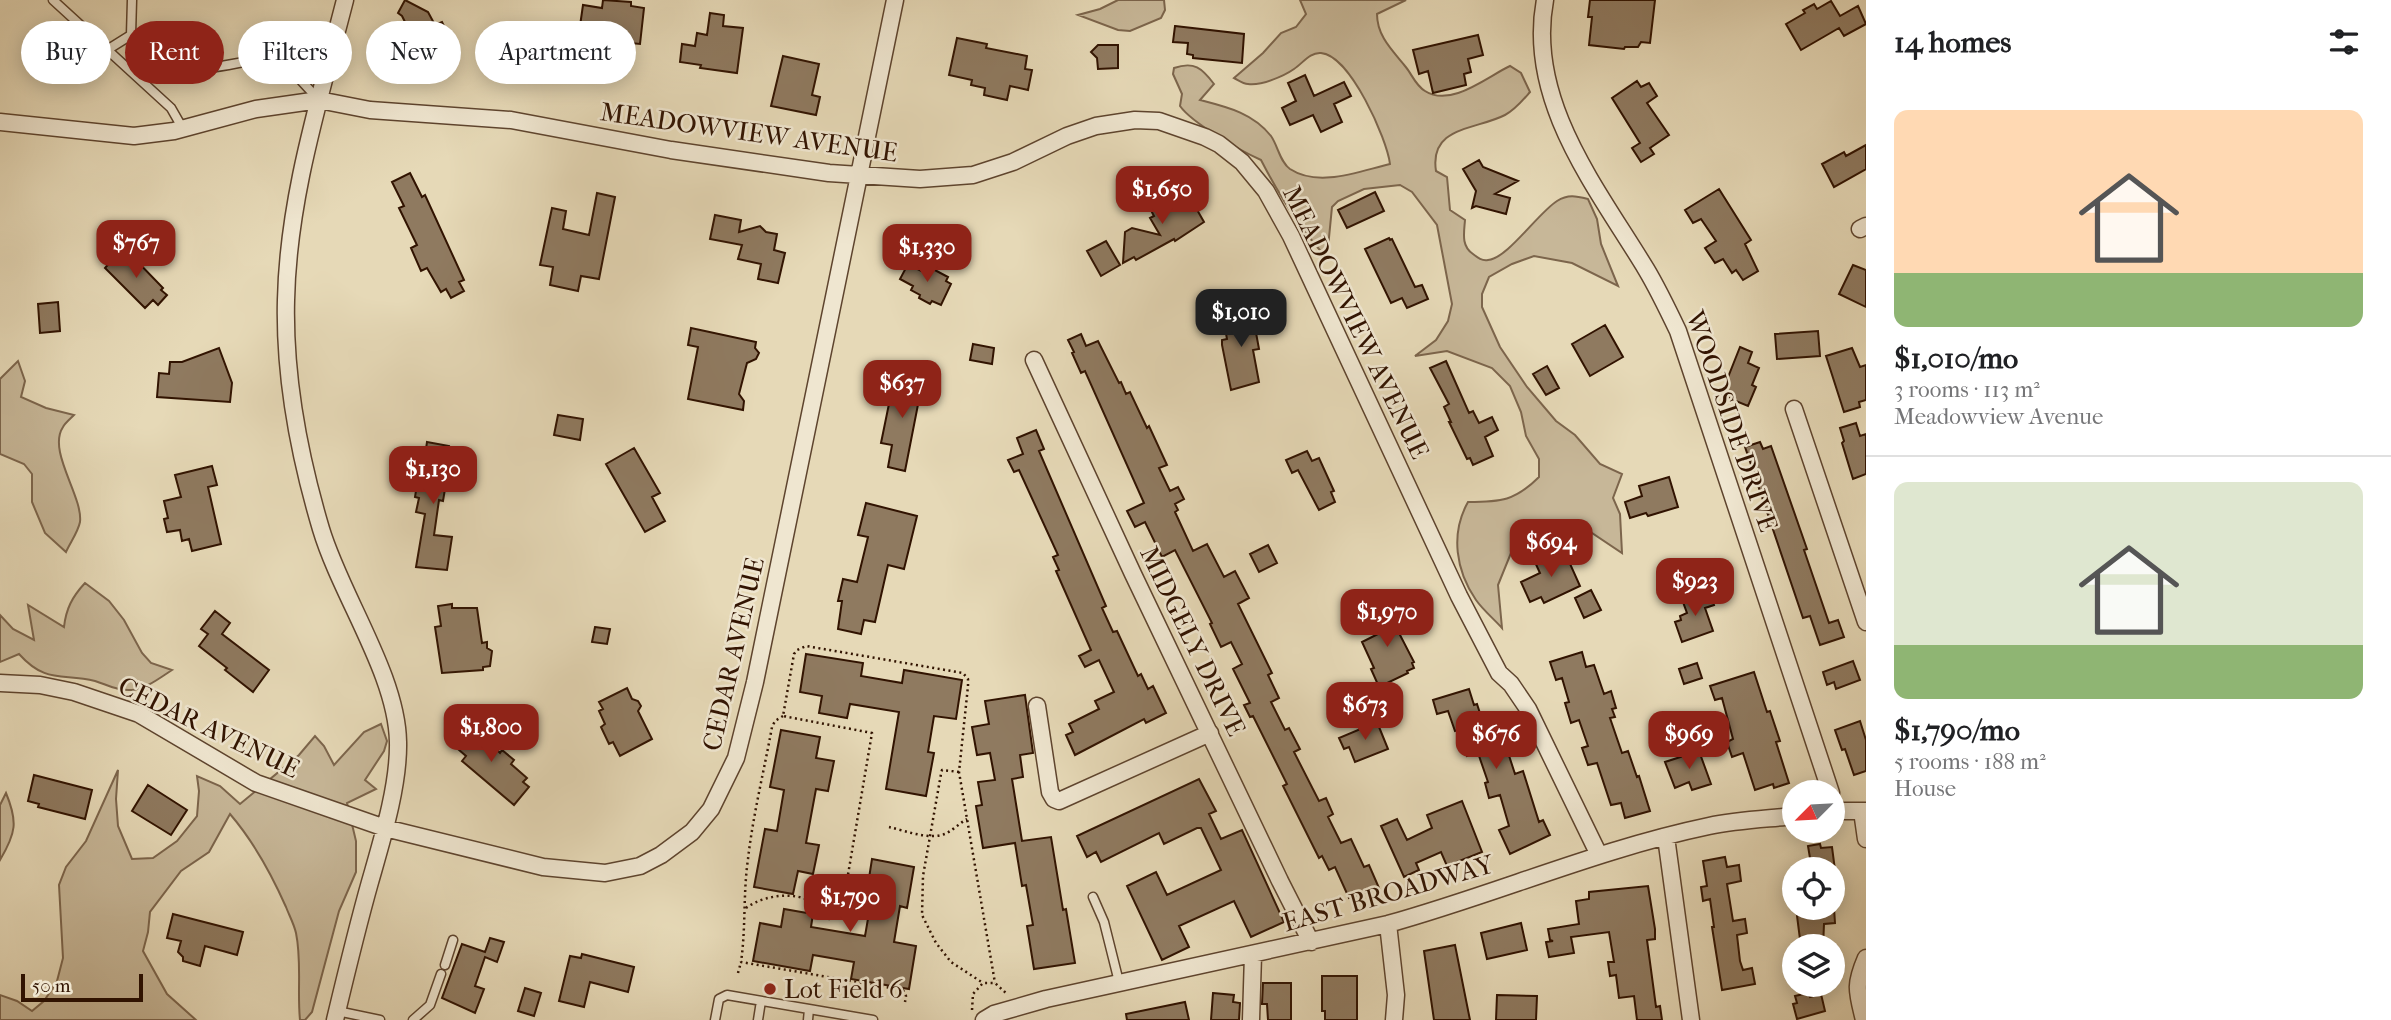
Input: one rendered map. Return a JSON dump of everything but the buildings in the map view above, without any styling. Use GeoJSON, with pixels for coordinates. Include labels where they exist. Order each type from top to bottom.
{"type":"FeatureCollection","features":[{"type":"Feature","properties":{"kind":"street"},"geometry":{"type":"LineString","coordinates":[[336,1015],[385,828],[398,740],[393,707],[382,672],[337,575],[321,529],[295,426],[288,370],[286,300],[292,228],[304,161],[345,0]]}},
{"type":"Feature","properties":{"kind":"street","name":"CEDAR AVENUE"},"geometry":{"type":"LineString","coordinates":[[0,683],[40,685],[74,692],[139,714],[256,783],[385,828],[543,867],[605,873],[640,866],[661,855],[692,832],[711,809],[736,758],[755,682],[895,0]]}},
{"type":"Feature","properties":{"kind":"street","name":"WOODSIDE DRIVE"},"geometry":{"type":"LineString","coordinates":[[1545,0],[1542,36],[1545,69],[1556,111],[1574,152],[1648,272],[1678,331],[1825,780]]}},
{"type":"Feature","properties":{"kind":"street","name":"MEADOWVIEW AVENUE"},"geometry":{"type":"LineString","coordinates":[[0,122],[134,136],[183,128],[256,108],[319,100],[370,110],[511,120],[671,150],[829,173],[920,179],[973,175],[1013,162],[1067,136],[1096,127],[1135,120],[1159,121],[1205,137],[1242,162],[1266,191],[1291,236],[1459,596],[1499,673],[1511,684],[1528,709],[1598,855]]}},
{"type":"Feature","properties":{"kind":"street","name":"MIDGELY DRIVE"},"geometry":{"type":"LineString","coordinates":[[1034,360],[1311,942]]}},
{"type":"Feature","properties":{"kind":"street"},"geometry":{"type":"LineString","coordinates":[[1794,409],[1866,622]]}},
{"type":"Feature","properties":{"kind":"street"},"geometry":{"type":"LineString","coordinates":[[1037,705],[1050,792],[1054,799],[1064,800],[1210,733]]}},
{"type":"Feature","properties":{"kind":"street"},"geometry":{"type":"LineString","coordinates":[[1845,806],[1864,811],[1866,839]]}},
{"type":"Feature","properties":{"kind":"street","name":"EAST BROADWAY"},"geometry":{"type":"LineString","coordinates":[[983,1015],[1119,982],[1388,924],[1440,910],[1598,855],[1711,825],[1782,817]]}},
{"type":"Feature","properties":{"kind":"street"},"geometry":{"type":"LineString","coordinates":[[1666,837],[1691,1020]]}},
{"type":"Feature","properties":{"kind":"street"},"geometry":{"type":"LineString","coordinates":[[1388,924],[1395,995],[1394,1020]]}},
{"type":"Feature","properties":{"kind":"street"},"geometry":{"type":"LineString","coordinates":[[1251,1020],[1253,955]]}},
{"type":"Feature","properties":{"kind":"street"},"geometry":{"type":"LineString","coordinates":[[1864,1020],[1857,979],[1866,958]]}},
{"type":"Feature","properties":{"kind":"lane"},"geometry":{"type":"LineString","coordinates":[[53,0],[76,21]]}},
{"type":"Feature","properties":{"kind":"lane"},"geometry":{"type":"LineString","coordinates":[[131,21],[132,0]]}},
{"type":"Feature","properties":{"kind":"lane"},"geometry":{"type":"LineString","coordinates":[[111,54],[171,108],[183,128]]}},
{"type":"Feature","properties":{"kind":"lane"},"geometry":{"type":"LineString","coordinates":[[224,64],[273,58],[285,63],[319,100]]}},
{"type":"Feature","properties":{"kind":"lane"},"geometry":{"type":"LineString","coordinates":[[1093,897],[1104,922],[1119,982]]}},
{"type":"Feature","properties":{"kind":"lane"},"geometry":{"type":"LineString","coordinates":[[445,965],[453,940]]}},
{"type":"Feature","properties":{"kind":"lane"},"geometry":{"type":"LineString","coordinates":[[413,1020],[430,1005],[441,974]]}},
{"type":"Feature","properties":{"kind":"lane"},"geometry":{"type":"LineString","coordinates":[[715,1020],[719,999],[723,996],[873,1020]]}},
{"type":"Feature","properties":{"kind":"lane"},"geometry":{"type":"LineString","coordinates":[[758,1020],[761,1000]]}},
{"type":"Feature","properties":{"kind":"lane"},"geometry":{"type":"LineString","coordinates":[[808,1020],[809,1009]]}},
{"type":"Feature","properties":{"kind":"lane"},"geometry":{"type":"LineString","coordinates":[[336,1015],[380,1020]]}},
{"type":"Feature","properties":{"kind":"path"},"geometry":{"type":"LineString","coordinates":[[783,716],[794,654],[806,646],[964,673],[968,686],[959,772],[995,983]]}},
{"type":"Feature","properties":{"kind":"path"},"geometry":{"type":"LineString","coordinates":[[738,973],[746,908],[744,899],[748,859],[775,721],[783,716],[872,733],[841,916],[828,919],[825,911],[816,903],[796,897],[763,898],[746,908]]}},
{"type":"Feature","properties":{"kind":"path"},"geometry":{"type":"LineString","coordinates":[[959,772],[942,770],[921,895],[922,915],[936,943],[951,962],[984,983],[995,983],[1010,999]]}},
{"type":"Feature","properties":{"kind":"path"},"geometry":{"type":"LineString","coordinates":[[889,827],[930,836],[945,834],[967,819]]}},
{"type":"Feature","properties":{"kind":"path"},"geometry":{"type":"LineString","coordinates":[[741,962],[903,990],[905,1002]]}},
{"type":"Feature","properties":{"kind":"path"},"geometry":{"type":"LineString","coordinates":[[983,1015],[973,994],[984,983]]}},
{"type":"Feature","properties":{"kind":"shaded area"},"geometry":{"type":"Polygon","coordinates":[[[1118,0],[1164,0],[1165,10],[1161,18],[1130,31],[1118,30],[1078,15],[1100,9],[1118,0]]]}},
{"type":"Feature","properties":{"kind":"shaded area"},"geometry":{"type":"Polygon","coordinates":[[[1300,0],[1406,0],[1377,14],[1380,29],[1386,42],[1419,86],[1435,95],[1446,96],[1469,89],[1510,66],[1521,73],[1530,92],[1519,105],[1505,115],[1447,137],[1436,156],[1436,171],[1447,177],[1450,210],[1465,220],[1465,243],[1469,251],[1477,257],[1482,260],[1496,258],[1549,207],[1568,196],[1588,199],[1597,219],[1601,244],[1618,286],[1572,263],[1534,256],[1489,277],[1482,294],[1482,307],[1500,347],[1527,387],[1556,421],[1575,435],[1600,464],[1622,474],[1613,498],[1620,514],[1622,553],[1574,521],[1541,520],[1526,527],[1513,548],[1498,585],[1502,628],[1469,589],[1460,565],[1457,539],[1459,527],[1468,502],[1507,498],[1530,485],[1539,477],[1539,459],[1526,436],[1521,412],[1510,386],[1492,368],[1447,351],[1415,356],[1436,340],[1448,321],[1452,304],[1437,225],[1412,192],[1400,185],[1364,189],[1338,201],[1332,207],[1327,258],[1291,211],[1261,160],[1206,128],[1180,106],[1182,94],[1173,74],[1174,68],[1187,65],[1197,67],[1214,84],[1200,100],[1248,116],[1271,136],[1290,169],[1301,175],[1326,178],[1390,164],[1382,136],[1365,100],[1355,82],[1332,57],[1321,53],[1313,54],[1290,72],[1259,83],[1246,84],[1234,78],[1281,33],[1296,27],[1306,14],[1300,0]]]}},
{"type":"Feature","properties":{"kind":"shaded area"},"geometry":{"type":"Polygon","coordinates":[[[18,361],[25,381],[21,397],[46,408],[74,415],[59,437],[62,461],[76,500],[80,522],[66,552],[45,533],[32,502],[32,474],[24,464],[0,454],[0,379],[18,361]]]}},
{"type":"Feature","properties":{"kind":"shaded area"},"geometry":{"type":"Polygon","coordinates":[[[85,583],[109,601],[151,663],[172,670],[143,687],[127,690],[95,681],[46,674],[19,654],[0,662],[0,615],[13,629],[34,640],[28,605],[64,627],[70,604],[85,583]]]}},
{"type":"Feature","properties":{"kind":"shaded area"},"geometry":{"type":"Polygon","coordinates":[[[381,724],[387,741],[384,751],[365,780],[376,789],[347,803],[356,841],[356,872],[339,911],[312,1012],[305,1020],[300,1020],[299,955],[294,926],[261,858],[230,814],[209,852],[181,871],[150,912],[143,951],[167,994],[196,1020],[0,1020],[0,995],[17,1001],[32,1011],[44,1001],[57,981],[63,958],[59,885],[66,867],[86,841],[118,770],[118,826],[132,859],[153,858],[177,841],[197,816],[197,776],[220,786],[240,804],[299,755],[315,736],[334,765],[364,732],[381,724]]]}},
{"type":"Feature","properties":{"kind":"shaded area"},"geometry":{"type":"Polygon","coordinates":[[[6,793],[14,827],[0,860],[0,805],[6,793]]]}},
{"type":"Feature","properties":{"kind":"place","name":"Lot Field 6"},"geometry":{"type":"Point","coordinates":[770,989]}}]}
